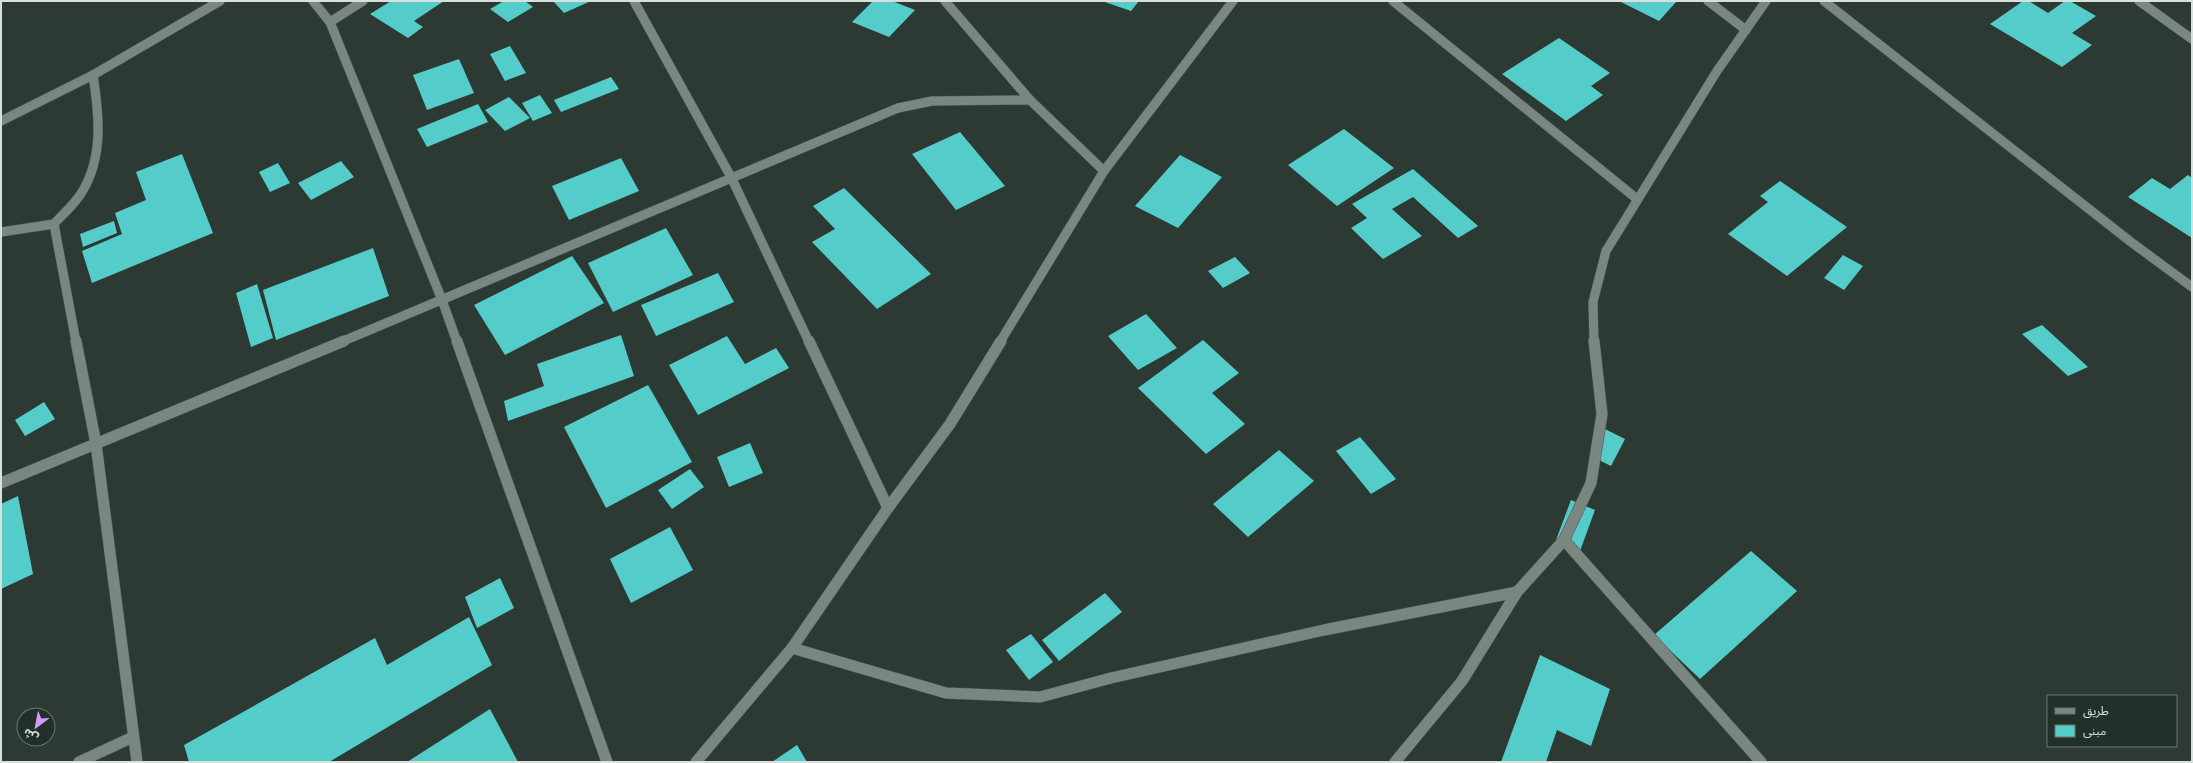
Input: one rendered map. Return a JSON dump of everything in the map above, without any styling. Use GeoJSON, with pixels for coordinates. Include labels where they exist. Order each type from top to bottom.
{"type":"FeatureCollection","features":[{"type":"Feature","properties":{"kind":"street"},"geometry":{"type":"LineString","coordinates":[[1,121],[92,75],[220,1]]}},
{"type":"Feature","properties":{"kind":"street"},"geometry":{"type":"LineString","coordinates":[[313,1],[330,22],[442,300],[607,762]]}},
{"type":"Feature","properties":{"kind":"street"},"geometry":{"type":"LineString","coordinates":[[330,22],[363,1]]}},
{"type":"Feature","properties":{"kind":"street"},"geometry":{"type":"LineString","coordinates":[[634,1],[731,177],[888,508]]}},
{"type":"Feature","properties":{"kind":"street"},"geometry":{"type":"LineString","coordinates":[[945,1],[1030,100],[1104,171]]}},
{"type":"Feature","properties":{"kind":"street"},"geometry":{"type":"LineString","coordinates":[[696,762],[792,648],[888,508],[950,424],[1104,171],[1233,1]]}},
{"type":"Feature","properties":{"kind":"street"},"geometry":{"type":"LineString","coordinates":[[1393,1],[1637,199]]}},
{"type":"Feature","properties":{"kind":"street"},"geometry":{"type":"LineString","coordinates":[[1708,1],[1746,30]]}},
{"type":"Feature","properties":{"kind":"street"},"geometry":{"type":"LineString","coordinates":[[1395,762],[1462,681],[1517,592],[1564,540],[1591,483],[1602,414],[1594,348],[1593,302],[1606,251],[1718,71],[1766,1]]}},
{"type":"Feature","properties":{"kind":"street"},"geometry":{"type":"LineString","coordinates":[[1824,1],[2131,242],[2192,286]]}},
{"type":"Feature","properties":{"kind":"street"},"geometry":{"type":"LineString","coordinates":[[2139,1],[2192,39]]}},
{"type":"Feature","properties":{"kind":"street"},"geometry":{"type":"LineString","coordinates":[[1,232],[54,224],[82,191],[96,162],[99,117],[92,75]]}},
{"type":"Feature","properties":{"kind":"street"},"geometry":{"type":"LineString","coordinates":[[1,483],[442,300],[731,177],[898,108],[932,101],[1030,100]]}},
{"type":"Feature","properties":{"kind":"street"},"geometry":{"type":"LineString","coordinates":[[54,224],[96,444],[137,762]]}},
{"type":"Feature","properties":{"kind":"street"},"geometry":{"type":"LineString","coordinates":[[1564,540],[1761,762]]}},
{"type":"Feature","properties":{"kind":"street"},"geometry":{"type":"LineString","coordinates":[[792,648],[946,693],[1040,697],[1119,677],[1324,630],[1517,592]]}},
{"type":"Feature","properties":{"kind":"street"},"geometry":{"type":"LineString","coordinates":[[79,762],[133,737]]}},
{"type":"Feature","properties":{"kind":"building"},"geometry":{"type":"Polygon","coordinates":[[[391,1],[444,1],[414,21],[423,27],[408,38],[370,14],[391,1]]]}},
{"type":"Feature","properties":{"kind":"building"},"geometry":{"type":"Polygon","coordinates":[[[504,1],[525,1],[533,7],[508,22],[490,9],[504,1]]]}},
{"type":"Feature","properties":{"kind":"building"},"geometry":{"type":"Polygon","coordinates":[[[553,1],[591,1],[564,13],[553,1]]]}},
{"type":"Feature","properties":{"kind":"building"},"geometry":{"type":"Polygon","coordinates":[[[873,1],[892,1],[915,10],[889,37],[852,22],[873,1]]]}},
{"type":"Feature","properties":{"kind":"building"},"geometry":{"type":"Polygon","coordinates":[[[1102,1],[1139,1],[1131,11],[1102,1]]]}},
{"type":"Feature","properties":{"kind":"building"},"geometry":{"type":"Polygon","coordinates":[[[1619,1],[1677,1],[1659,21],[1619,1]]]}},
{"type":"Feature","properties":{"kind":"building"},"geometry":{"type":"Polygon","coordinates":[[[2023,1],[2029,1],[2048,13],[2065,1],[2070,1],[2096,16],[2072,33],[2092,45],[2062,67],[1990,24],[2023,1]]]}},
{"type":"Feature","properties":{"kind":"building"},"geometry":{"type":"Polygon","coordinates":[[[1559,38],[1610,73],[1591,86],[1603,95],[1566,121],[1502,74],[1559,38]]]}},
{"type":"Feature","properties":{"kind":"building"},"geometry":{"type":"Polygon","coordinates":[[[510,46],[526,73],[505,81],[490,54],[510,46]]]}},
{"type":"Feature","properties":{"kind":"building"},"geometry":{"type":"Polygon","coordinates":[[[459,59],[474,93],[427,110],[413,75],[459,59]]]}},
{"type":"Feature","properties":{"kind":"building"},"geometry":{"type":"Polygon","coordinates":[[[611,77],[619,89],[561,112],[554,100],[611,77]]]}},
{"type":"Feature","properties":{"kind":"building"},"geometry":{"type":"Polygon","coordinates":[[[540,95],[552,113],[533,121],[522,103],[540,95]]]}},
{"type":"Feature","properties":{"kind":"building"},"geometry":{"type":"Polygon","coordinates":[[[509,97],[530,118],[505,131],[485,110],[509,97]]]}},
{"type":"Feature","properties":{"kind":"building"},"geometry":{"type":"Polygon","coordinates":[[[478,104],[488,122],[427,147],[417,129],[478,104]]]}},
{"type":"Feature","properties":{"kind":"building"},"geometry":{"type":"Polygon","coordinates":[[[1344,129],[1394,168],[1337,206],[1288,165],[1344,129]]]}},
{"type":"Feature","properties":{"kind":"building"},"geometry":{"type":"Polygon","coordinates":[[[960,132],[1005,186],[956,210],[912,154],[960,132]]]}},
{"type":"Feature","properties":{"kind":"building"},"geometry":{"type":"Polygon","coordinates":[[[182,154],[213,233],[92,283],[82,251],[122,234],[115,213],[146,200],[136,172],[182,154]]]}},
{"type":"Feature","properties":{"kind":"building"},"geometry":{"type":"Polygon","coordinates":[[[1180,155],[1222,177],[1178,228],[1135,206],[1180,155]]]}},
{"type":"Feature","properties":{"kind":"building"},"geometry":{"type":"Polygon","coordinates":[[[621,158],[639,191],[569,220],[552,186],[621,158]]]}},
{"type":"Feature","properties":{"kind":"building"},"geometry":{"type":"Polygon","coordinates":[[[341,161],[354,177],[311,200],[298,183],[341,161]]]}},
{"type":"Feature","properties":{"kind":"building"},"geometry":{"type":"Polygon","coordinates":[[[278,163],[290,183],[270,192],[259,172],[278,163]]]}},
{"type":"Feature","properties":{"kind":"building"},"geometry":{"type":"Polygon","coordinates":[[[1413,169],[1478,226],[1458,238],[1413,197],[1392,209],[1422,236],[1383,259],[1351,228],[1367,218],[1352,204],[1413,169]]]}},
{"type":"Feature","properties":{"kind":"building"},"geometry":{"type":"Polygon","coordinates":[[[2188,175],[2192,178],[2192,238],[2128,197],[2152,178],[2170,189],[2188,175]]]}},
{"type":"Feature","properties":{"kind":"building"},"geometry":{"type":"Polygon","coordinates":[[[1780,181],[1847,227],[1787,276],[1728,234],[1768,202],[1760,196],[1780,181]]]}},
{"type":"Feature","properties":{"kind":"building"},"geometry":{"type":"Polygon","coordinates":[[[844,188],[931,274],[877,309],[812,242],[835,229],[813,206],[844,188]]]}},
{"type":"Feature","properties":{"kind":"building"},"geometry":{"type":"Polygon","coordinates":[[[114,221],[117,233],[83,247],[80,234],[114,221]]]}},
{"type":"Feature","properties":{"kind":"building"},"geometry":{"type":"Polygon","coordinates":[[[666,228],[693,275],[613,312],[588,263],[666,228]]]}},
{"type":"Feature","properties":{"kind":"building"},"geometry":{"type":"Polygon","coordinates":[[[373,248],[389,296],[276,340],[263,290],[373,248]]]}},
{"type":"Feature","properties":{"kind":"building"},"geometry":{"type":"Polygon","coordinates":[[[1843,255],[1863,266],[1844,290],[1824,278],[1843,255]]]}},
{"type":"Feature","properties":{"kind":"building"},"geometry":{"type":"Polygon","coordinates":[[[572,256],[604,303],[505,355],[474,305],[572,256]]]}},
{"type":"Feature","properties":{"kind":"building"},"geometry":{"type":"Polygon","coordinates":[[[1235,257],[1250,273],[1223,288],[1208,271],[1235,257]]]}},
{"type":"Feature","properties":{"kind":"building"},"geometry":{"type":"Polygon","coordinates":[[[718,273],[734,302],[656,336],[641,305],[718,273]]]}},
{"type":"Feature","properties":{"kind":"building"},"geometry":{"type":"Polygon","coordinates":[[[257,284],[273,338],[251,347],[236,293],[257,284]]]}},
{"type":"Feature","properties":{"kind":"building"},"geometry":{"type":"Polygon","coordinates":[[[1146,314],[1177,348],[1138,370],[1108,336],[1146,314]]]}},
{"type":"Feature","properties":{"kind":"building"},"geometry":{"type":"Polygon","coordinates":[[[2042,325],[2088,367],[2068,376],[2022,334],[2042,325]]]}},
{"type":"Feature","properties":{"kind":"building"},"geometry":{"type":"Polygon","coordinates":[[[621,335],[634,376],[508,421],[504,401],[544,386],[537,364],[621,335]]]}},
{"type":"Feature","properties":{"kind":"building"},"geometry":{"type":"Polygon","coordinates":[[[727,336],[745,364],[776,348],[789,368],[698,415],[669,365],[727,336]]]}},
{"type":"Feature","properties":{"kind":"building"},"geometry":{"type":"Polygon","coordinates":[[[1203,340],[1239,373],[1212,393],[1245,424],[1206,454],[1138,388],[1203,340]]]}},
{"type":"Feature","properties":{"kind":"building"},"geometry":{"type":"Polygon","coordinates":[[[648,385],[692,462],[606,508],[564,427],[648,385]]]}},
{"type":"Feature","properties":{"kind":"building"},"geometry":{"type":"Polygon","coordinates":[[[44,402],[55,419],[25,436],[15,420],[44,402]]]}},
{"type":"Feature","properties":{"kind":"building"},"geometry":{"type":"Polygon","coordinates":[[[1605,429],[1625,439],[1611,466],[1591,456],[1605,429]]]}},
{"type":"Feature","properties":{"kind":"building"},"geometry":{"type":"Polygon","coordinates":[[[1360,437],[1396,479],[1371,494],[1336,451],[1360,437]]]}},
{"type":"Feature","properties":{"kind":"building"},"geometry":{"type":"Polygon","coordinates":[[[750,443],[763,473],[729,487],[717,457],[750,443]]]}},
{"type":"Feature","properties":{"kind":"building"},"geometry":{"type":"Polygon","coordinates":[[[1279,450],[1314,481],[1248,537],[1213,504],[1279,450]]]}},
{"type":"Feature","properties":{"kind":"building"},"geometry":{"type":"Polygon","coordinates":[[[690,469],[704,487],[672,509],[658,490],[690,469]]]}},
{"type":"Feature","properties":{"kind":"building"},"geometry":{"type":"Polygon","coordinates":[[[18,496],[33,574],[1,589],[1,504],[18,496]]]}},
{"type":"Feature","properties":{"kind":"building"},"geometry":{"type":"Polygon","coordinates":[[[1571,500],[1595,510],[1580,551],[1556,540],[1571,500]]]}},
{"type":"Feature","properties":{"kind":"building"},"geometry":{"type":"Polygon","coordinates":[[[670,527],[693,570],[631,603],[610,559],[670,527]]]}},
{"type":"Feature","properties":{"kind":"building"},"geometry":{"type":"Polygon","coordinates":[[[1751,551],[1797,591],[1700,679],[1654,635],[1751,551]]]}},
{"type":"Feature","properties":{"kind":"building"},"geometry":{"type":"Polygon","coordinates":[[[500,578],[514,608],[477,628],[465,597],[500,578]]]}},
{"type":"Feature","properties":{"kind":"building"},"geometry":{"type":"Polygon","coordinates":[[[1105,593],[1122,612],[1059,661],[1042,640],[1105,593]]]}},
{"type":"Feature","properties":{"kind":"building"},"geometry":{"type":"Polygon","coordinates":[[[469,617],[492,665],[329,762],[189,762],[184,745],[375,638],[387,665],[469,617]]]}},
{"type":"Feature","properties":{"kind":"building"},"geometry":{"type":"Polygon","coordinates":[[[1031,634],[1053,662],[1029,680],[1006,650],[1031,634]]]}},
{"type":"Feature","properties":{"kind":"building"},"geometry":{"type":"Polygon","coordinates":[[[1540,655],[1610,689],[1591,746],[1557,730],[1546,762],[1501,762],[1540,655]]]}},
{"type":"Feature","properties":{"kind":"building"},"geometry":{"type":"Polygon","coordinates":[[[490,709],[518,762],[407,762],[490,709]]]}},
{"type":"Feature","properties":{"kind":"building"},"geometry":{"type":"Polygon","coordinates":[[[797,745],[807,762],[772,762],[797,745]]]}}]}
